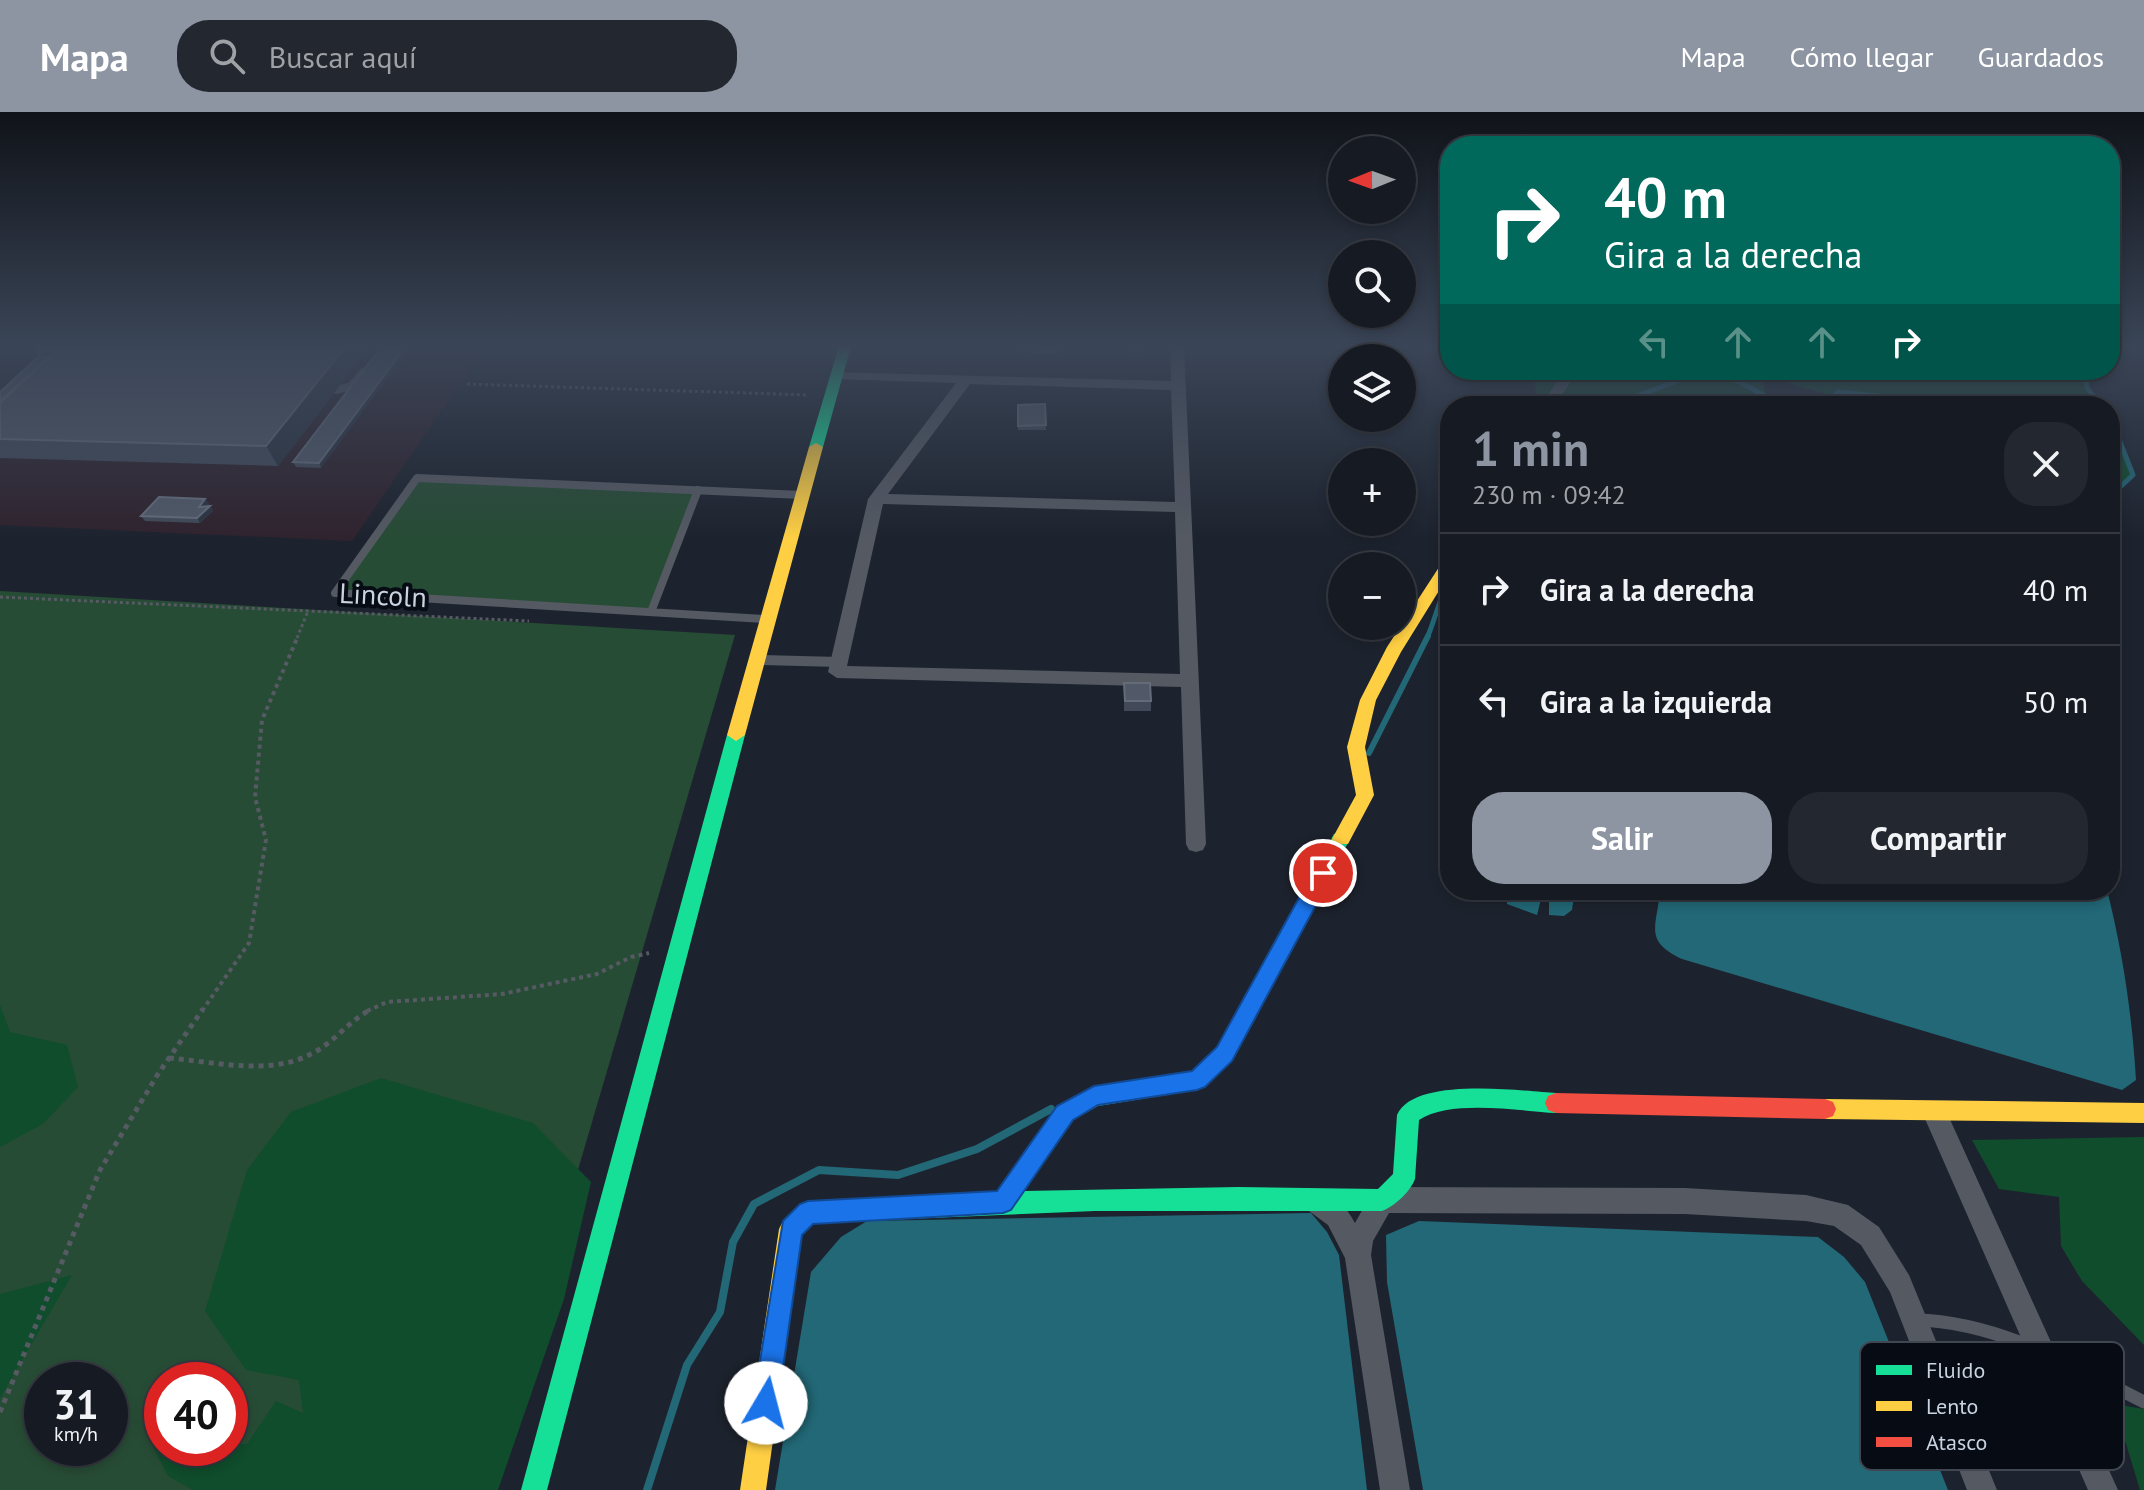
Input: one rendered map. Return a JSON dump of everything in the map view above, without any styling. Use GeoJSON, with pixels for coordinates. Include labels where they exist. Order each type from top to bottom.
{"type":"FeatureCollection","features":[{"type":"Feature","properties":{"kind":"street"},"geometry":{"type":"LineString","coordinates":[[534,1490],[767,619],[827,410]]}},
{"type":"Feature","properties":{"kind":"street"},"geometry":{"type":"LineString","coordinates":[[943,410],[876,499],[837,672],[1190,681]]}},
{"type":"Feature","properties":{"kind":"street"},"geometry":{"type":"LineString","coordinates":[[1179,410],[1196,844]]}},
{"type":"Feature","properties":{"kind":"street"},"geometry":{"type":"LineString","coordinates":[[876,499],[1183,507]]}},
{"type":"Feature","properties":{"kind":"street"},"geometry":{"type":"LineString","coordinates":[[1003,1202],[1065,1113],[1094,1096],[1197,1080],[1225,1054],[1365,795],[1356,750],[1360,728],[1385,663],[1440,577]]}},
{"type":"Feature","properties":{"kind":"street"},"geometry":{"type":"LineString","coordinates":[[1395,1490],[1358,1255],[1360,1238],[1382,1200],[1404,1179],[1408,1115],[1416,1107],[1438,1100],[1934,1112],[2144,1113]]}},
{"type":"Feature","properties":{"kind":"street"},"geometry":{"type":"LineString","coordinates":[[1934,1112],[2036,1342]]}},
{"type":"Feature","properties":{"kind":"street"},"geometry":{"type":"LineString","coordinates":[[1311,1197],[1337,1216],[1358,1255]]}},
{"type":"Feature","properties":{"kind":"street"},"geometry":{"type":"LineString","coordinates":[[753,1490],[791,1229],[808,1212],[1003,1202],[1311,1197],[1685,1201],[1806,1208],[1839,1214],[1870,1236],[1900,1284],[1923,1342]]}},
{"type":"Feature","properties":{"kind":"street"},"geometry":{"type":"LineString","coordinates":[[1974,1470],[1982,1490]]}},
{"type":"Feature","properties":{"kind":"street"},"geometry":{"type":"LineString","coordinates":[[2094,1470],[2103,1490]]}},
{"type":"Feature","properties":{"kind":"lane"},"geometry":{"type":"LineString","coordinates":[[767,619],[335,593],[417,478],[803,495]]}},
{"type":"Feature","properties":{"kind":"lane"},"geometry":{"type":"LineString","coordinates":[[651,612],[698,490]]}},
{"type":"Feature","properties":{"kind":"lane"},"geometry":{"type":"LineString","coordinates":[[756,660],[839,662]]}},
{"type":"Feature","properties":{"kind":"lane"},"geometry":{"type":"LineString","coordinates":[[1914,1320],[1945,1318],[2016,1342]]}},
{"type":"Feature","properties":{"kind":"lane"},"geometry":{"type":"LineString","coordinates":[[2124,1392],[2144,1402]]}},
{"type":"Feature","properties":{"kind":"path","name":"Lincoln"},"geometry":{"type":"LineString","coordinates":[[0,597],[544,622]]}},
{"type":"Feature","properties":{"kind":"path"},"geometry":{"type":"LineString","coordinates":[[0,1412],[100,1170],[169,1058],[249,943],[266,840],[255,797],[262,720],[308,611]]}},
{"type":"Feature","properties":{"kind":"path"},"geometry":{"type":"LineString","coordinates":[[169,1058],[279,1067],[314,1053],[361,1014],[387,1002],[502,994],[597,974],[631,957],[679,948]]}},
{"type":"Feature","properties":{"kind":"shaded area"},"geometry":{"type":"Polygon","coordinates":[[[0,410],[442,410],[352,541],[0,525],[0,410]]]}},
{"type":"Feature","properties":{"kind":"green space"},"geometry":{"type":"Polygon","coordinates":[[[2120,442],[2133,475],[2120,487],[2120,442]]]}},
{"type":"Feature","properties":{"kind":"green space"},"geometry":{"type":"Polygon","coordinates":[[[417,478],[698,490],[651,612],[335,593],[417,478]]]}},
{"type":"Feature","properties":{"kind":"green space"},"geometry":{"type":"Polygon","coordinates":[[[0,591],[735,635],[484,1490],[0,1490],[0,591]]]}},
{"type":"Feature","properties":{"kind":"green space"},"geometry":{"type":"Polygon","coordinates":[[[0,1005],[10,1032],[67,1045],[78,1087],[43,1124],[0,1147],[0,1005]]]}},
{"type":"Feature","properties":{"kind":"green space"},"geometry":{"type":"Polygon","coordinates":[[[381,1078],[533,1123],[591,1182],[564,1299],[498,1490],[193,1490],[168,1476],[163,1466],[248,1466],[248,1443],[276,1401],[303,1413],[299,1380],[248,1370],[248,1362],[240,1362],[205,1311],[247,1170],[291,1112],[381,1078]]]}},
{"type":"Feature","properties":{"kind":"green space"},"geometry":{"type":"Polygon","coordinates":[[[2144,1137],[2144,1345],[2082,1281],[2061,1246],[2059,1197],[1999,1189],[1972,1140],[2144,1137]]]}},
{"type":"Feature","properties":{"kind":"green space"},"geometry":{"type":"Polygon","coordinates":[[[72,1275],[0,1398],[0,1294],[72,1275]]]}},
{"type":"Feature","properties":{"kind":"green space"},"geometry":{"type":"Polygon","coordinates":[[[2124,1406],[2144,1409],[2144,1490],[2140,1490],[2124,1437],[2124,1406]]]}},
{"type":"Feature","properties":{"kind":"water"},"geometry":{"type":"Polygon","coordinates":[[[1507,900],[1541,900],[1537,915],[1507,904],[1507,900]]]}},
{"type":"Feature","properties":{"kind":"water"},"geometry":{"type":"Polygon","coordinates":[[[1544,900],[1574,900],[1572,910],[1564,916],[1549,915],[1549,902],[1544,900]]]}},
{"type":"Feature","properties":{"kind":"water"},"geometry":{"type":"Polygon","coordinates":[[[1659,900],[2109,900],[2126,984],[2136,1080],[2122,1090],[1682,959],[1662,946],[1657,939],[1655,924],[1659,900]]]}},
{"type":"Feature","properties":{"kind":"water"},"geometry":{"type":"Polygon","coordinates":[[[1311,1213],[1327,1232],[1339,1255],[1367,1490],[775,1490],[811,1272],[841,1237],[867,1221],[1311,1213]]]}},
{"type":"Feature","properties":{"kind":"water"},"geometry":{"type":"Polygon","coordinates":[[[1419,1221],[1818,1237],[1844,1257],[1865,1282],[1889,1342],[1860,1342],[1860,1470],[1940,1470],[1948,1490],[1423,1490],[1387,1282],[1386,1235],[1419,1221]]]}},
{"type":"Feature","properties":{"kind":"building"},"geometry":{"type":"Polygon","coordinates":[[[0,410],[295,410],[266,446],[0,439],[0,410]]]}},
{"type":"Feature","properties":{"kind":"building"},"geometry":{"type":"Polygon","coordinates":[[[333,410],[358,410],[319,463],[293,462],[333,410]]]}},
{"type":"Feature","properties":{"kind":"building"},"geometry":{"type":"Polygon","coordinates":[[[1018,410],[1045,410],[1046,425],[1018,426],[1018,410]]]}},
{"type":"Feature","properties":{"kind":"building"},"geometry":{"type":"Polygon","coordinates":[[[159,497],[205,499],[199,507],[210,506],[197,518],[141,516],[159,497]]]}},
{"type":"Feature","properties":{"kind":"building"},"geometry":{"type":"Polygon","coordinates":[[[1124,683],[1150,683],[1151,701],[1125,701],[1124,683]]]}},
{"type":"Feature","properties":{"kind":"waterway"},"geometry":{"type":"LineString","coordinates":[[2120,442],[2133,475],[2120,487]]}},
{"type":"Feature","properties":{"kind":"waterway"},"geometry":{"type":"LineString","coordinates":[[1427,638],[1440,602]]}},
{"type":"Feature","properties":{"kind":"waterway"},"geometry":{"type":"LineString","coordinates":[[1369,753],[1427,638]]}},
{"type":"Feature","properties":{"kind":"waterway"},"geometry":{"type":"LineString","coordinates":[[647,1490],[687,1365],[720,1312],[733,1242],[754,1204],[819,1170],[898,1175],[977,1149],[1051,1109]]}},
{"type":"Feature","properties":{"kind":"traffic: fast"},"geometry":{"type":"LineString","coordinates":[[816,447],[827,410]]}},
{"type":"Feature","properties":{"kind":"traffic: fast"},"geometry":{"type":"LineString","coordinates":[[534,1490],[736,735]]}},
{"type":"Feature","properties":{"kind":"traffic: fast"},"geometry":{"type":"LineString","coordinates":[[1003,1202],[1065,1113],[1094,1096],[1197,1080],[1225,1054],[1341,839]]}},
{"type":"Feature","properties":{"kind":"traffic: fast"},"geometry":{"type":"LineString","coordinates":[[801,1219],[808,1212],[1023,1202],[1238,1198],[1382,1200],[1404,1179],[1408,1115],[1420,1107],[1437,1102],[1478,1099],[1556,1103]]}},
{"type":"Feature","properties":{"kind":"traffic: slow"},"geometry":{"type":"LineString","coordinates":[[736,735],[816,447]]}},
{"type":"Feature","properties":{"kind":"traffic: slow"},"geometry":{"type":"LineString","coordinates":[[1341,839],[1365,795],[1356,747],[1368,700],[1393,651],[1440,577]]}},
{"type":"Feature","properties":{"kind":"traffic: slow"},"geometry":{"type":"LineString","coordinates":[[1825,1109],[2144,1113]]}},
{"type":"Feature","properties":{"kind":"traffic: slow"},"geometry":{"type":"LineString","coordinates":[[753,1490],[791,1229],[801,1219]]}},
{"type":"Feature","properties":{"kind":"traffic: jam"},"geometry":{"type":"LineString","coordinates":[[1556,1103],[1825,1109]]}},
{"type":"Feature","properties":{"kind":"route"},"geometry":{"type":"LineString","coordinates":[[766,1403],[791,1229],[808,1212],[1003,1202],[1065,1113],[1094,1096],[1197,1080],[1225,1054],[1323,873]]}}]}
